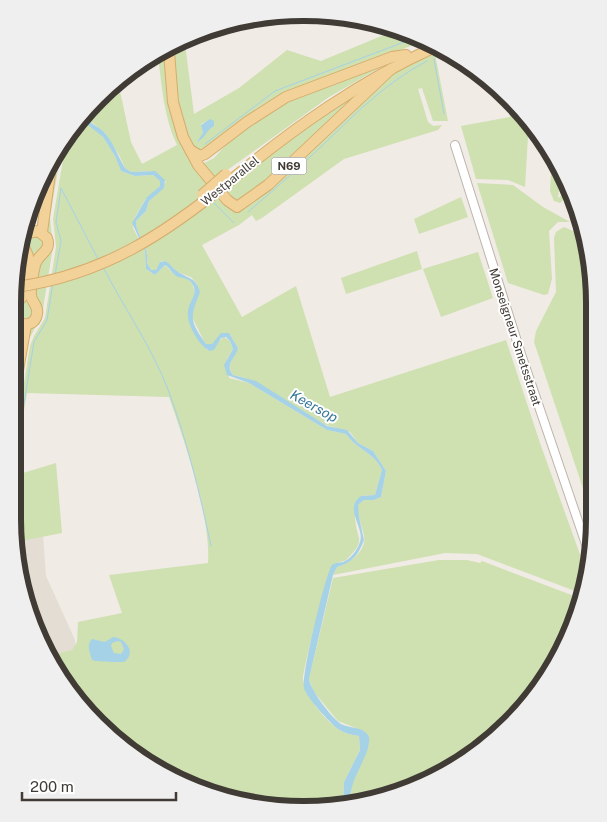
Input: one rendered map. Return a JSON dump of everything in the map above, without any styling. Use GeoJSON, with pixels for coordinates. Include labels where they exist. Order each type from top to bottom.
{"type":"FeatureCollection","features":[{"type":"Feature","properties":{"kind":"main road","name":"Westparallel"},"geometry":{"type":"LineString","coordinates":[[228,177],[319,106],[421,47]]}},
{"type":"Feature","properties":{"kind":"main road","name":"Westparallel"},"geometry":{"type":"LineString","coordinates":[[22,282],[63,271],[122,248],[173,218],[322,110],[391,69],[428,50]]}},
{"type":"Feature","properties":{"kind":"main road","name":"N69"},"geometry":{"type":"LineString","coordinates":[[169,55],[176,114],[183,137],[198,166],[227,200],[240,208],[294,161],[391,69]]}},
{"type":"Feature","properties":{"kind":"main road","name":"N69"},"geometry":{"type":"LineString","coordinates":[[190,150],[200,156],[205,154],[247,122],[286,97],[392,57],[406,55]]}},
{"type":"Feature","properties":{"kind":"main road"},"geometry":{"type":"LineString","coordinates":[[38,232],[47,185]]}},
{"type":"Feature","properties":{"kind":"main road"},"geometry":{"type":"LineString","coordinates":[[38,232],[41,201]]}},
{"type":"Feature","properties":{"kind":"main road"},"geometry":{"type":"LineString","coordinates":[[21,322],[34,320],[38,313],[31,293],[37,260],[48,248],[47,238],[38,232],[30,233]]}},
{"type":"Feature","properties":{"kind":"main road"},"geometry":{"type":"LineString","coordinates":[[21,298],[24,295],[29,262],[26,255]]}},
{"type":"Feature","properties":{"kind":"street","name":"Monseigneur Smetsstraat"},"geometry":{"type":"LineString","coordinates":[[455,144],[520,354],[584,542]]}},
{"type":"Feature","properties":{"kind":"shaded area"},"geometry":{"type":"Polygon","coordinates":[[[43,535],[46,576],[75,640],[76,654],[58,657],[50,643],[31,592],[22,538],[43,535]]]}},
{"type":"Feature","properties":{"kind":"green space"},"geometry":{"type":"Polygon","coordinates":[[[387,34],[415,44],[314,84],[202,152],[193,145],[181,121],[175,91],[172,54],[185,47],[194,114],[239,88],[287,50],[321,61],[387,34]],[[209,120],[201,124],[203,133],[200,141],[209,128],[214,126],[209,120]]]}},
{"type":"Feature","properties":{"kind":"green space"},"geometry":{"type":"Polygon","coordinates":[[[435,54],[448,121],[433,121],[422,88],[418,89],[428,122],[433,126],[442,125],[438,130],[344,159],[262,218],[256,221],[252,215],[239,225],[202,245],[242,317],[296,286],[330,397],[506,340],[582,560],[576,591],[477,554],[445,553],[333,575],[337,567],[352,560],[363,547],[364,536],[358,505],[364,500],[374,500],[381,497],[386,471],[373,451],[358,443],[350,432],[323,424],[245,378],[233,375],[230,365],[238,348],[229,333],[209,346],[206,345],[192,317],[193,307],[198,296],[197,284],[191,277],[178,272],[165,261],[161,261],[156,270],[151,270],[147,263],[146,251],[138,232],[136,221],[146,211],[149,201],[166,182],[152,171],[131,172],[125,168],[105,133],[89,120],[120,89],[131,142],[142,164],[177,145],[169,124],[159,61],[167,57],[177,129],[233,210],[386,78],[400,69],[435,54]]]}},
{"type":"Feature","properties":{"kind":"green space"},"geometry":{"type":"Polygon","coordinates":[[[395,59],[329,97],[226,171],[237,178],[368,83],[307,147],[241,203],[228,196],[202,164],[214,158],[235,135],[285,100],[395,59]]]}},
{"type":"Feature","properties":{"kind":"green space"},"geometry":{"type":"Polygon","coordinates":[[[509,110],[529,135],[525,187],[508,180],[476,179],[461,126],[510,117],[509,110]]]}},
{"type":"Feature","properties":{"kind":"green space"},"geometry":{"type":"Polygon","coordinates":[[[87,123],[103,137],[115,156],[121,171],[135,176],[153,175],[160,181],[160,186],[145,200],[135,217],[133,228],[145,251],[146,269],[155,275],[165,265],[176,276],[185,277],[192,283],[195,293],[188,315],[199,339],[207,350],[224,337],[230,341],[233,349],[227,359],[229,378],[249,383],[327,430],[346,434],[379,464],[382,470],[375,495],[361,496],[355,512],[359,544],[346,560],[334,565],[330,572],[303,680],[312,701],[332,724],[348,734],[359,736],[360,750],[344,782],[343,797],[304,801],[267,798],[213,786],[179,772],[162,763],[117,731],[91,705],[56,654],[72,650],[77,642],[78,622],[122,613],[109,575],[208,563],[208,544],[196,480],[169,397],[27,393],[21,428],[21,402],[30,346],[45,318],[56,247],[53,219],[64,155],[87,123]]]}},
{"type":"Feature","properties":{"kind":"green space"},"geometry":{"type":"Polygon","coordinates":[[[59,161],[50,217],[53,247],[42,315],[29,339],[21,387],[23,348],[26,333],[33,325],[37,265],[46,256],[49,182],[59,161]]]}},
{"type":"Feature","properties":{"kind":"green space"},"geometry":{"type":"Polygon","coordinates":[[[551,168],[560,185],[558,198],[561,196],[562,190],[565,198],[560,203],[554,201],[550,191],[551,168]]]}},
{"type":"Feature","properties":{"kind":"green space"},"geometry":{"type":"Polygon","coordinates":[[[477,183],[513,185],[543,207],[570,222],[558,222],[549,231],[552,279],[548,294],[544,295],[508,283],[477,183]]]}},
{"type":"Feature","properties":{"kind":"green space"},"geometry":{"type":"Polygon","coordinates":[[[461,197],[468,217],[419,234],[414,219],[461,197]]]}},
{"type":"Feature","properties":{"kind":"green space"},"geometry":{"type":"Polygon","coordinates":[[[564,227],[577,233],[583,267],[586,304],[586,497],[534,342],[536,331],[556,292],[554,238],[556,232],[564,227]]]}},
{"type":"Feature","properties":{"kind":"green space"},"geometry":{"type":"Polygon","coordinates":[[[38,236],[43,240],[43,246],[35,256],[32,255],[28,245],[30,238],[38,236]]]}},
{"type":"Feature","properties":{"kind":"green space"},"geometry":{"type":"Polygon","coordinates":[[[417,251],[422,269],[346,294],[341,278],[417,251]]]}},
{"type":"Feature","properties":{"kind":"green space"},"geometry":{"type":"Polygon","coordinates":[[[478,252],[493,298],[441,317],[423,269],[478,252]]]}},
{"type":"Feature","properties":{"kind":"green space"},"geometry":{"type":"Polygon","coordinates":[[[28,293],[28,302],[33,313],[30,318],[23,320],[21,318],[21,303],[28,293]]]}},
{"type":"Feature","properties":{"kind":"green space"},"geometry":{"type":"Polygon","coordinates":[[[56,463],[62,533],[22,541],[21,474],[56,463]]]}},
{"type":"Feature","properties":{"kind":"green space"},"geometry":{"type":"Polygon","coordinates":[[[439,560],[467,560],[480,563],[482,561],[575,596],[564,627],[548,660],[516,705],[490,731],[445,763],[428,772],[394,786],[350,796],[351,783],[369,742],[358,729],[338,721],[314,692],[309,679],[333,578],[439,560]]]}},
{"type":"Feature","properties":{"kind":"water"},"geometry":{"type":"Polygon","coordinates":[[[210,119],[214,121],[214,126],[197,142],[203,133],[201,125],[210,119]]]}},
{"type":"Feature","properties":{"kind":"water"},"geometry":{"type":"Polygon","coordinates":[[[89,120],[107,136],[125,168],[131,172],[155,171],[165,180],[164,188],[149,201],[146,211],[136,221],[138,232],[146,250],[147,263],[151,270],[156,270],[160,262],[165,261],[175,270],[191,279],[198,287],[200,292],[194,308],[193,319],[196,329],[206,344],[212,344],[221,333],[229,333],[238,348],[230,364],[233,375],[256,381],[327,426],[347,430],[358,443],[373,451],[386,471],[381,497],[374,500],[364,500],[358,505],[364,540],[360,550],[354,557],[347,563],[337,567],[333,575],[309,679],[317,697],[337,721],[345,726],[364,731],[369,737],[367,752],[353,784],[351,796],[343,797],[344,782],[360,750],[359,736],[348,734],[338,729],[329,721],[306,692],[304,680],[314,626],[329,573],[332,565],[346,561],[357,548],[361,536],[354,507],[356,501],[361,496],[375,495],[382,470],[375,459],[355,444],[346,434],[327,430],[249,383],[227,375],[224,365],[233,349],[230,341],[226,337],[221,338],[214,350],[210,351],[202,344],[191,328],[188,311],[194,295],[194,289],[191,282],[188,279],[176,276],[165,265],[155,275],[146,269],[145,251],[132,223],[147,197],[160,186],[160,181],[153,175],[135,176],[121,171],[115,156],[103,137],[86,124],[89,120]]]}},
{"type":"Feature","properties":{"kind":"water"},"geometry":{"type":"Polygon","coordinates":[[[113,637],[122,640],[130,650],[128,658],[124,662],[92,660],[89,649],[90,641],[92,639],[105,642],[113,637]],[[121,642],[112,643],[111,646],[114,653],[121,654],[124,649],[121,642]]]}},
{"type":"Feature","properties":{"kind":"waterway"},"geometry":{"type":"LineString","coordinates":[[205,144],[275,91],[407,41]]}},
{"type":"Feature","properties":{"kind":"waterway"},"geometry":{"type":"LineString","coordinates":[[434,59],[444,114]]}},
{"type":"Feature","properties":{"kind":"waterway"},"geometry":{"type":"LineString","coordinates":[[248,212],[374,98],[399,78],[427,61]]}},
{"type":"Feature","properties":{"kind":"waterway"},"geometry":{"type":"LineString","coordinates":[[55,275],[61,241],[56,222],[61,188],[98,259]]}},
{"type":"Feature","properties":{"kind":"waterway"},"geometry":{"type":"LineString","coordinates":[[213,202],[234,223]]}},
{"type":"Feature","properties":{"kind":"waterway"},"geometry":{"type":"LineString","coordinates":[[103,267],[146,343],[169,392],[193,468],[211,546]]}},
{"type":"Feature","properties":{"kind":"waterway"},"geometry":{"type":"LineString","coordinates":[[21,422],[34,342],[47,320],[53,283]]}},
{"type":"Feature","properties":{"kind":"water label","name":"Keersop"},"geometry":{"type":"Point","coordinates":[314,406]}}]}
